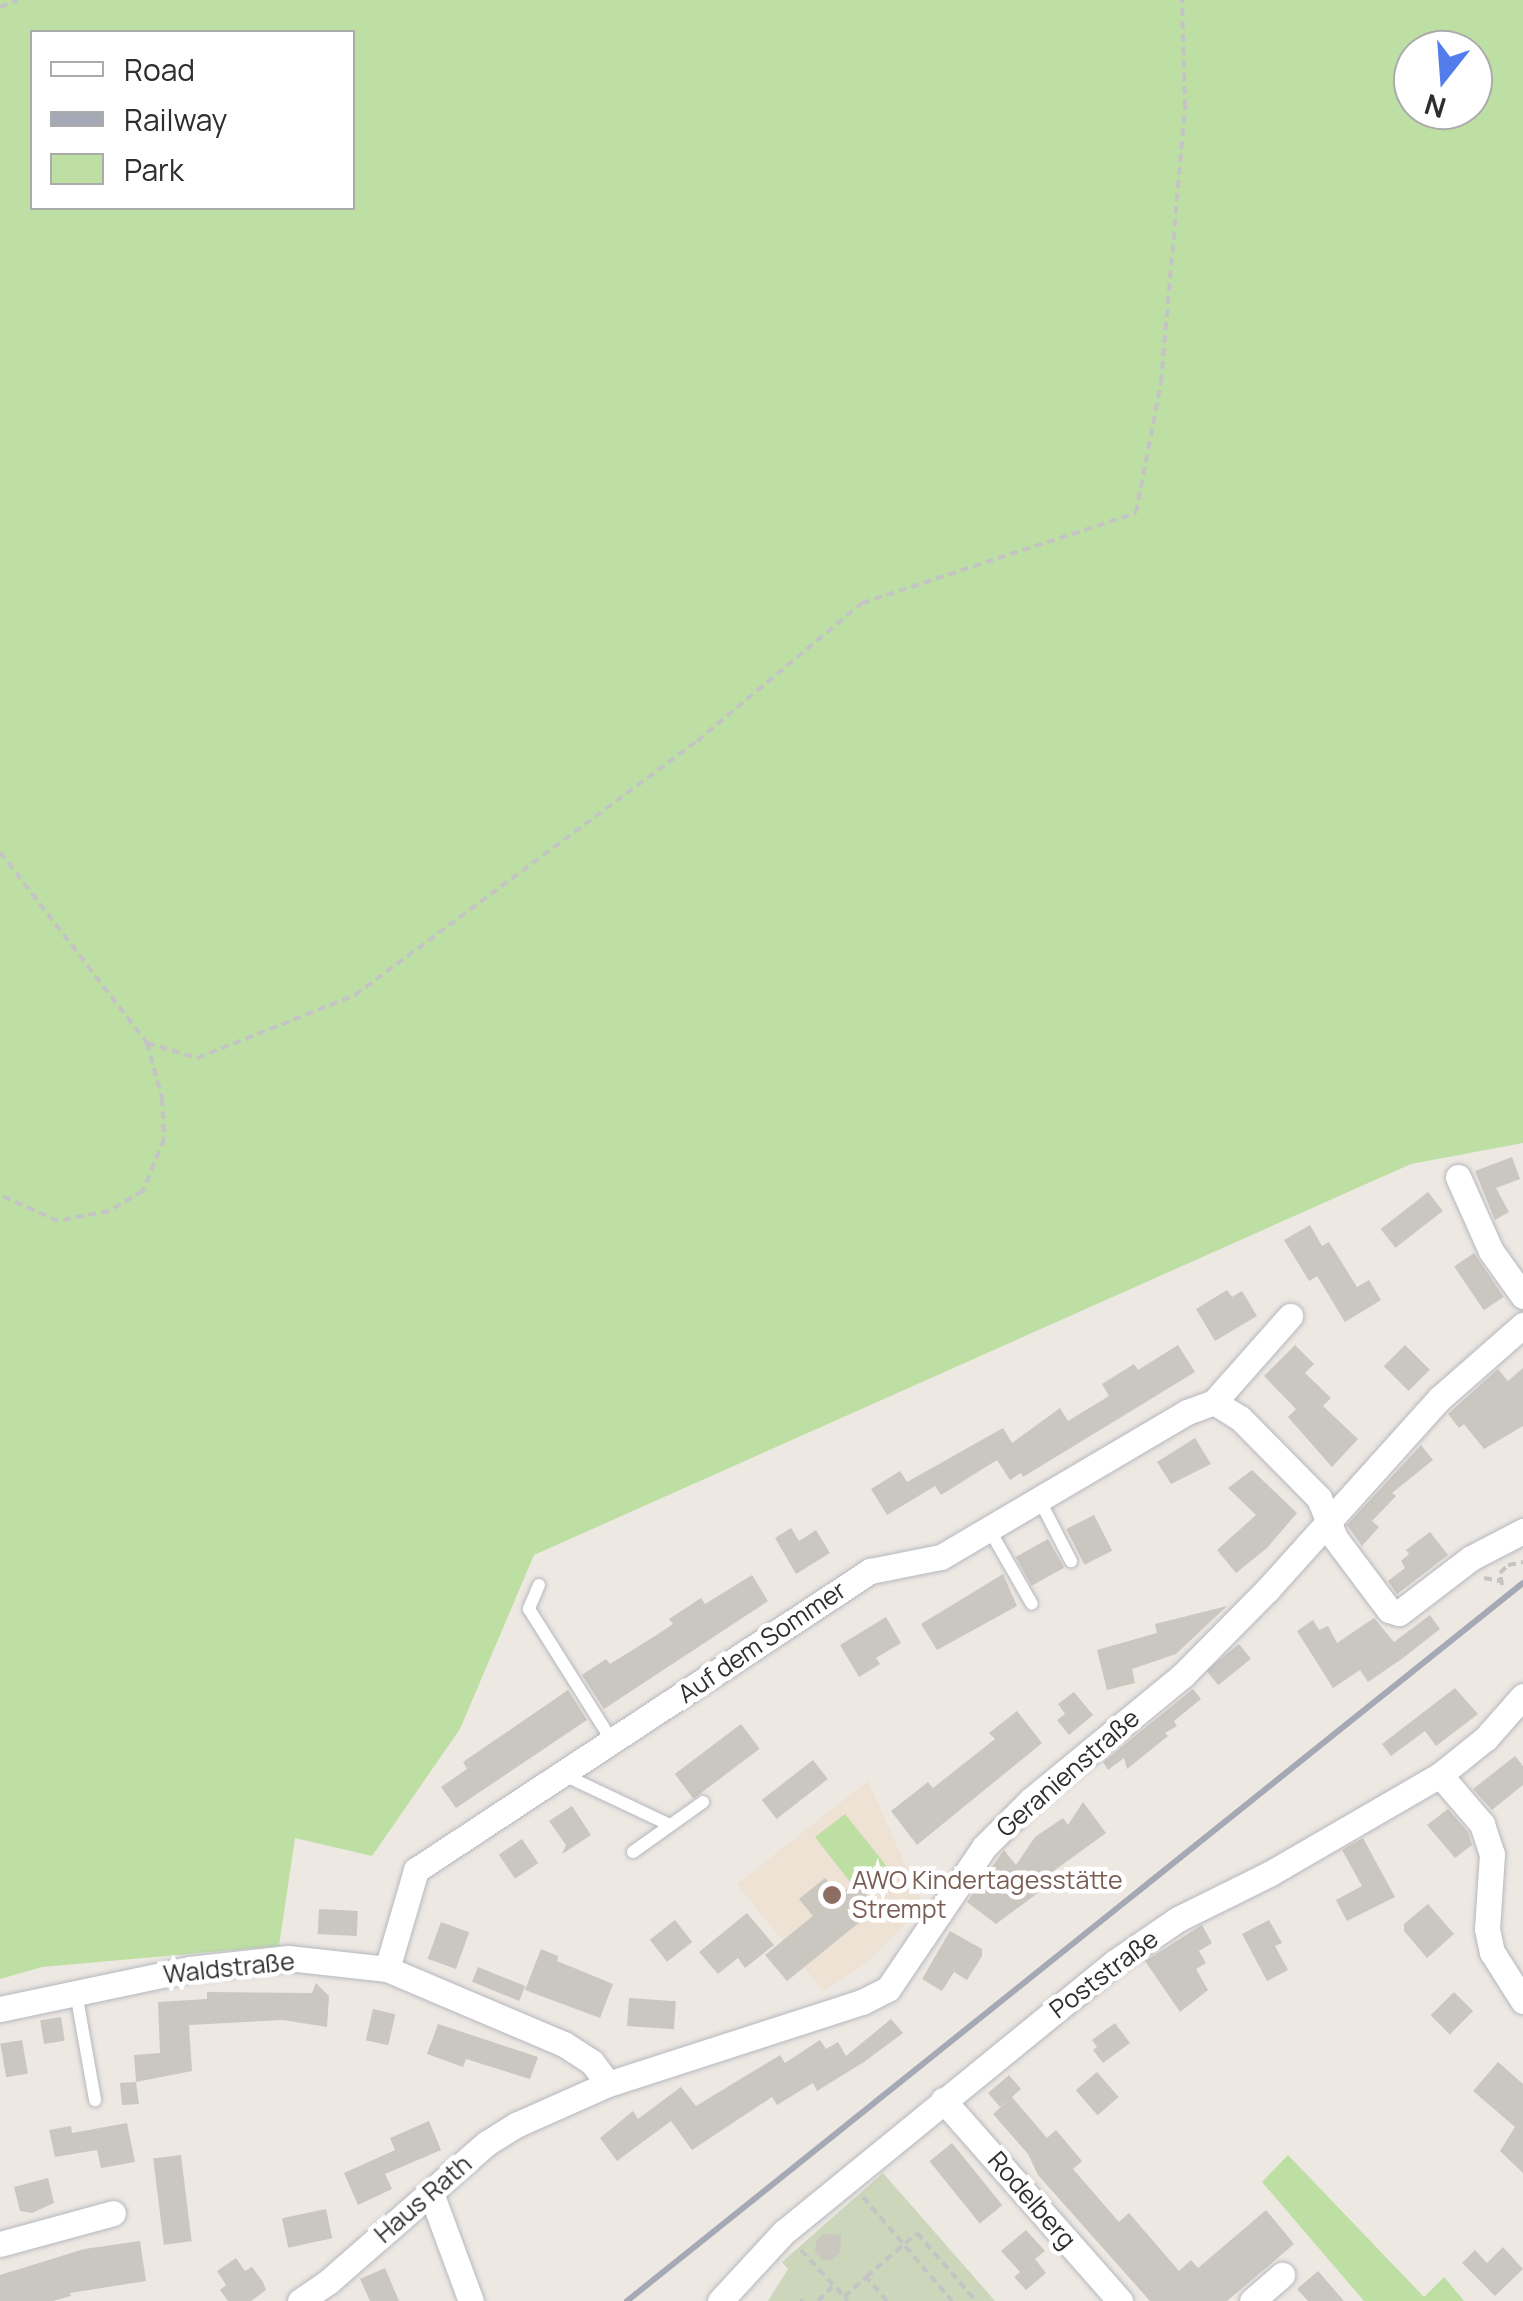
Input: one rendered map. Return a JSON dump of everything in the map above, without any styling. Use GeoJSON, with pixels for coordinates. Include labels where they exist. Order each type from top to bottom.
{"type":"FeatureCollection","features":[{"type":"Feature","properties":{"kind":"street"},"geometry":{"type":"LineString","coordinates":[[1458,1177],[1491,1251],[1523,1296]]}},
{"type":"Feature","properties":{"kind":"street","name":"Auf dem Sommer"},"geometry":{"type":"LineString","coordinates":[[387,1969],[416,1870],[870,1570],[941,1557],[1187,1412],[1214,1402],[1290,1316]]}},
{"type":"Feature","properties":{"kind":"street","name":"Geranienstraße"},"geometry":{"type":"LineString","coordinates":[[552,2107],[608,2084],[862,2002],[888,1988],[984,1847],[1031,1800],[1183,1675],[1267,1590],[1326,1519],[1440,1398],[1523,1325]]}},
{"type":"Feature","properties":{"kind":"street"},"geometry":{"type":"LineString","coordinates":[[1214,1402],[1240,1418],[1320,1498],[1326,1519],[1389,1610],[1399,1613],[1471,1558],[1523,1531]]}},
{"type":"Feature","properties":{"kind":"street","name":"Poststraße"},"geometry":{"type":"LineString","coordinates":[[720,2301],[784,2232],[1115,1962],[1178,1919],[1269,1874],[1440,1775],[1486,1738],[1523,1696]]}},
{"type":"Feature","properties":{"kind":"street"},"geometry":{"type":"LineString","coordinates":[[1440,1775],[1482,1824],[1492,1854],[1487,1929],[1492,1952],[1523,2001]]}},
{"type":"Feature","properties":{"kind":"street","name":"Waldstraße"},"geometry":{"type":"LineString","coordinates":[[0,2009],[189,1968],[288,1958],[387,1969],[564,2044],[592,2062],[608,2084]]}},
{"type":"Feature","properties":{"kind":"street","name":"Rodelberg"},"geometry":{"type":"LineString","coordinates":[[943,2100],[1120,2301]]}},
{"type":"Feature","properties":{"kind":"street","name":"Haus Rath"},"geometry":{"type":"LineString","coordinates":[[300,2301],[328,2282],[487,2143],[552,2107]]}},
{"type":"Feature","properties":{"kind":"street"},"geometry":{"type":"LineString","coordinates":[[430,2193],[471,2301]]}},
{"type":"Feature","properties":{"kind":"street"},"geometry":{"type":"LineString","coordinates":[[0,2244],[114,2213]]}},
{"type":"Feature","properties":{"kind":"street"},"geometry":{"type":"LineString","coordinates":[[1252,2301],[1282,2275]]}},
{"type":"Feature","properties":{"kind":"lane"},"geometry":{"type":"LineString","coordinates":[[1038,1500],[1071,1561]]}},
{"type":"Feature","properties":{"kind":"lane"},"geometry":{"type":"LineString","coordinates":[[988,1529],[1032,1604]]}},
{"type":"Feature","properties":{"kind":"lane"},"geometry":{"type":"LineString","coordinates":[[539,1585],[529,1609],[612,1742]]}},
{"type":"Feature","properties":{"kind":"lane"},"geometry":{"type":"LineString","coordinates":[[562,1774],[670,1825]]}},
{"type":"Feature","properties":{"kind":"lane"},"geometry":{"type":"LineString","coordinates":[[633,1852],[704,1802]]}},
{"type":"Feature","properties":{"kind":"lane"},"geometry":{"type":"LineString","coordinates":[[76,1993],[95,2100]]}},
{"type":"Feature","properties":{"kind":"path"},"geometry":{"type":"LineString","coordinates":[[0,7],[18,0]]}},
{"type":"Feature","properties":{"kind":"path"},"geometry":{"type":"LineString","coordinates":[[147,1043],[197,1058],[355,995],[698,741],[862,603],[1136,513],[1165,344],[1185,107],[1182,0]]}},
{"type":"Feature","properties":{"kind":"path"},"geometry":{"type":"LineString","coordinates":[[0,852],[147,1043],[162,1098],[164,1139],[143,1192],[109,1211],[58,1221],[0,1195]]}},
{"type":"Feature","properties":{"kind":"path"},"geometry":{"type":"LineString","coordinates":[[0,1204],[7,1200]]}},
{"type":"Feature","properties":{"kind":"path"},"geometry":{"type":"LineString","coordinates":[[1486,1579],[1501,1583],[1500,1573],[1508,1565],[1523,1562]]}},
{"type":"Feature","properties":{"kind":"path"},"geometry":{"type":"LineString","coordinates":[[848,2178],[952,2301]]}},
{"type":"Feature","properties":{"kind":"path"},"geometry":{"type":"LineString","coordinates":[[784,2232],[846,2299],[917,2232],[976,2301]]}},
{"type":"Feature","properties":{"kind":"path"},"geometry":{"type":"LineString","coordinates":[[866,2278],[887,2301]]}},
{"type":"Feature","properties":{"kind":"path"},"geometry":{"type":"LineString","coordinates":[[818,2301],[834,2286]]}},
{"type":"Feature","properties":{"kind":"shaded area","name":"AWO Kindertagesstätte Strempt"},"geometry":{"type":"Polygon","coordinates":[[[868,1781],[924,1906],[865,1964],[823,1991],[737,1884],[868,1781]]]}},
{"type":"Feature","properties":{"kind":"green space"},"geometry":{"type":"Polygon","coordinates":[[[0,0],[1523,0],[1523,1143],[1411,1164],[534,1555],[460,1729],[372,1856],[295,1838],[279,1946],[42,1967],[0,1979],[0,0]]]}},
{"type":"Feature","properties":{"kind":"green space"},"geometry":{"type":"Polygon","coordinates":[[[845,1814],[893,1874],[870,1892],[858,1877],[850,1882],[815,1837],[845,1814]]]}},
{"type":"Feature","properties":{"kind":"green space"},"geometry":{"type":"Polygon","coordinates":[[[1288,2155],[1424,2297],[1444,2277],[1464,2301],[1364,2301],[1262,2182],[1288,2155]]]}},
{"type":"Feature","properties":{"kind":"green space"},"geometry":{"type":"Polygon","coordinates":[[[883,2173],[995,2301],[768,2301],[788,2269],[782,2262],[883,2173]]]}},
{"type":"Feature","properties":{"kind":"building"},"geometry":{"type":"Polygon","coordinates":[[[1512,1157],[1520,1179],[1496,1188],[1509,1212],[1495,1220],[1475,1171],[1512,1157]]]}},
{"type":"Feature","properties":{"kind":"building"},"geometry":{"type":"Polygon","coordinates":[[[1428,1192],[1443,1211],[1395,1248],[1381,1229],[1428,1192]]]}},
{"type":"Feature","properties":{"kind":"building"},"geometry":{"type":"Polygon","coordinates":[[[1310,1225],[1322,1246],[1329,1242],[1357,1287],[1369,1280],[1381,1300],[1345,1322],[1317,1276],[1309,1281],[1284,1240],[1310,1225]]]}},
{"type":"Feature","properties":{"kind":"building"},"geometry":{"type":"Polygon","coordinates":[[[1474,1253],[1504,1297],[1484,1310],[1454,1266],[1474,1253]]]}},
{"type":"Feature","properties":{"kind":"building"},"geometry":{"type":"Polygon","coordinates":[[[1227,1290],[1232,1297],[1242,1291],[1257,1316],[1215,1341],[1196,1309],[1227,1290]]]}},
{"type":"Feature","properties":{"kind":"building"},"geometry":{"type":"Polygon","coordinates":[[[1178,1345],[1195,1372],[1023,1477],[1021,1473],[1010,1480],[997,1460],[941,1495],[935,1486],[887,1515],[871,1489],[900,1471],[907,1482],[1003,1428],[1012,1443],[1060,1408],[1068,1421],[1109,1396],[1102,1384],[1134,1364],[1138,1370],[1178,1345]]]}},
{"type":"Feature","properties":{"kind":"building"},"geometry":{"type":"Polygon","coordinates":[[[1295,1345],[1314,1364],[1305,1373],[1331,1398],[1323,1406],[1358,1439],[1332,1467],[1288,1417],[1296,1409],[1264,1376],[1295,1345]]]}},
{"type":"Feature","properties":{"kind":"building"},"geometry":{"type":"Polygon","coordinates":[[[1405,1345],[1430,1370],[1409,1391],[1384,1366],[1405,1345]]]}},
{"type":"Feature","properties":{"kind":"building"},"geometry":{"type":"Polygon","coordinates":[[[1523,1368],[1523,1426],[1484,1449],[1464,1424],[1459,1428],[1448,1414],[1498,1369],[1508,1381],[1523,1368]]]}},
{"type":"Feature","properties":{"kind":"building"},"geometry":{"type":"Polygon","coordinates":[[[1195,1438],[1211,1464],[1171,1484],[1157,1462],[1195,1438]]]}},
{"type":"Feature","properties":{"kind":"building"},"geometry":{"type":"Polygon","coordinates":[[[1421,1445],[1433,1460],[1392,1493],[1396,1496],[1372,1521],[1379,1527],[1362,1546],[1347,1525],[1421,1445]]]}},
{"type":"Feature","properties":{"kind":"building"},"geometry":{"type":"Polygon","coordinates":[[[1252,1470],[1297,1513],[1267,1548],[1236,1573],[1217,1550],[1256,1515],[1228,1488],[1252,1470]]]}},
{"type":"Feature","properties":{"kind":"building"},"geometry":{"type":"Polygon","coordinates":[[[1094,1515],[1112,1551],[1085,1565],[1066,1529],[1094,1515]]]}},
{"type":"Feature","properties":{"kind":"building"},"geometry":{"type":"Polygon","coordinates":[[[791,1528],[799,1541],[816,1530],[830,1553],[796,1574],[775,1538],[791,1528]]]}},
{"type":"Feature","properties":{"kind":"building"},"geometry":{"type":"Polygon","coordinates":[[[1430,1532],[1448,1555],[1397,1594],[1388,1581],[1405,1568],[1401,1561],[1409,1554],[1406,1550],[1430,1532]]]}},
{"type":"Feature","properties":{"kind":"building"},"geometry":{"type":"Polygon","coordinates":[[[1048,1539],[1064,1568],[1032,1586],[1016,1557],[1048,1539]]]}},
{"type":"Feature","properties":{"kind":"building"},"geometry":{"type":"Polygon","coordinates":[[[1003,1574],[1017,1606],[937,1650],[921,1624],[1003,1574]]]}},
{"type":"Feature","properties":{"kind":"building"},"geometry":{"type":"Polygon","coordinates":[[[752,1575],[768,1601],[604,1709],[582,1675],[606,1659],[610,1664],[655,1636],[673,1624],[669,1619],[701,1598],[705,1604],[752,1575]]]}},
{"type":"Feature","properties":{"kind":"building"},"geometry":{"type":"Polygon","coordinates":[[[1227,1606],[1176,1654],[1132,1669],[1135,1683],[1107,1690],[1097,1650],[1157,1633],[1155,1624],[1227,1606]]]}},
{"type":"Feature","properties":{"kind":"building"},"geometry":{"type":"Polygon","coordinates":[[[1430,1615],[1440,1629],[1403,1658],[1368,1682],[1360,1670],[1333,1688],[1297,1631],[1313,1620],[1319,1630],[1328,1626],[1337,1643],[1374,1618],[1394,1642],[1430,1615]]]}},
{"type":"Feature","properties":{"kind":"building"},"geometry":{"type":"Polygon","coordinates":[[[886,1617],[901,1643],[876,1658],[880,1664],[859,1677],[840,1645],[886,1617]]]}},
{"type":"Feature","properties":{"kind":"building"},"geometry":{"type":"Polygon","coordinates":[[[1239,1644],[1251,1659],[1218,1685],[1206,1670],[1239,1644]]]}},
{"type":"Feature","properties":{"kind":"building"},"geometry":{"type":"Polygon","coordinates":[[[1455,1688],[1478,1714],[1436,1746],[1425,1731],[1391,1756],[1382,1744],[1455,1688]]]}},
{"type":"Feature","properties":{"kind":"building"},"geometry":{"type":"Polygon","coordinates":[[[1193,1689],[1201,1699],[1174,1721],[1177,1726],[1165,1733],[1168,1736],[1127,1769],[1124,1758],[1108,1770],[1103,1762],[1193,1689]]]}},
{"type":"Feature","properties":{"kind":"building"},"geometry":{"type":"Polygon","coordinates":[[[568,1690],[587,1720],[456,1808],[441,1787],[467,1769],[463,1762],[568,1690]]]}},
{"type":"Feature","properties":{"kind":"building"},"geometry":{"type":"Polygon","coordinates":[[[1074,1692],[1093,1715],[1069,1735],[1057,1720],[1065,1714],[1058,1704],[1074,1692]]]}},
{"type":"Feature","properties":{"kind":"building"},"geometry":{"type":"Polygon","coordinates":[[[1017,1711],[1042,1743],[917,1845],[891,1811],[928,1782],[933,1788],[995,1739],[989,1733],[1017,1711]]]}},
{"type":"Feature","properties":{"kind":"building"},"geometry":{"type":"Polygon","coordinates":[[[741,1724],[760,1749],[693,1799],[675,1774],[741,1724]]]}},
{"type":"Feature","properties":{"kind":"building"},"geometry":{"type":"Polygon","coordinates":[[[1515,1756],[1523,1766],[1523,1785],[1492,1810],[1473,1789],[1515,1756]]]}},
{"type":"Feature","properties":{"kind":"building"},"geometry":{"type":"Polygon","coordinates":[[[813,1760],[828,1779],[777,1819],[762,1800],[813,1760]]]}},
{"type":"Feature","properties":{"kind":"building"},"geometry":{"type":"Polygon","coordinates":[[[1083,1802],[1106,1833],[1033,1886],[1038,1893],[996,1924],[967,1902],[1004,1850],[1016,1865],[1035,1837],[1063,1818],[1068,1825],[1083,1802]]]}},
{"type":"Feature","properties":{"kind":"building"},"geometry":{"type":"Polygon","coordinates":[[[572,1806],[591,1835],[562,1854],[566,1845],[549,1821],[572,1806]]]}},
{"type":"Feature","properties":{"kind":"building"},"geometry":{"type":"Polygon","coordinates":[[[1448,1809],[1468,1832],[1472,1845],[1455,1858],[1427,1825],[1448,1809]]]}},
{"type":"Feature","properties":{"kind":"building"},"geometry":{"type":"Polygon","coordinates":[[[1363,1838],[1395,1897],[1347,1921],[1336,1900],[1362,1886],[1342,1850],[1363,1838]]]}},
{"type":"Feature","properties":{"kind":"building"},"geometry":{"type":"Polygon","coordinates":[[[522,1839],[538,1863],[515,1879],[499,1855],[522,1839]]]}},
{"type":"Feature","properties":{"kind":"building"},"geometry":{"type":"Polygon","coordinates":[[[825,1878],[839,1895],[856,1882],[877,1908],[787,1981],[765,1955],[813,1916],[799,1899],[825,1878]]]}},
{"type":"Feature","properties":{"kind":"building"},"geometry":{"type":"Polygon","coordinates":[[[1428,1904],[1454,1934],[1427,1958],[1404,1931],[1404,1924],[1428,1904]]]}},
{"type":"Feature","properties":{"kind":"building"},"geometry":{"type":"Polygon","coordinates":[[[319,1909],[358,1911],[357,1936],[318,1934],[319,1909]]]}},
{"type":"Feature","properties":{"kind":"building"},"geometry":{"type":"Polygon","coordinates":[[[747,1913],[774,1945],[745,1968],[738,1958],[718,1974],[699,1952],[747,1913]]]}},
{"type":"Feature","properties":{"kind":"building"},"geometry":{"type":"Polygon","coordinates":[[[675,1920],[692,1942],[667,1962],[650,1940],[675,1920]]]}},
{"type":"Feature","properties":{"kind":"building"},"geometry":{"type":"Polygon","coordinates":[[[1269,1920],[1282,1943],[1275,1946],[1288,1970],[1267,1981],[1242,1934],[1269,1920]]]}},
{"type":"Feature","properties":{"kind":"building"},"geometry":{"type":"Polygon","coordinates":[[[441,1922],[469,1932],[456,1969],[428,1959],[441,1922]]]}},
{"type":"Feature","properties":{"kind":"building"},"geometry":{"type":"Polygon","coordinates":[[[1202,1925],[1212,1943],[1199,1951],[1206,1963],[1196,1969],[1208,1990],[1180,2012],[1145,1961],[1202,1925]]]}},
{"type":"Feature","properties":{"kind":"building"},"geometry":{"type":"Polygon","coordinates":[[[950,1931],[982,1949],[982,1956],[967,1980],[954,1972],[942,1991],[922,1979],[950,1931]]]}},
{"type":"Feature","properties":{"kind":"building"},"geometry":{"type":"Polygon","coordinates":[[[541,1949],[558,1956],[557,1961],[613,1984],[600,2018],[525,1990],[541,1949]]]}},
{"type":"Feature","properties":{"kind":"building"},"geometry":{"type":"Polygon","coordinates":[[[478,1967],[525,1986],[519,2001],[472,1982],[478,1967]]]}},
{"type":"Feature","properties":{"kind":"building"},"geometry":{"type":"Polygon","coordinates":[[[316,1983],[329,1996],[327,2027],[283,2020],[189,2025],[192,2071],[136,2082],[134,2055],[160,2053],[158,2002],[207,1999],[207,1992],[312,1993],[316,1983]]]}},
{"type":"Feature","properties":{"kind":"building"},"geometry":{"type":"Polygon","coordinates":[[[1454,1992],[1473,2011],[1450,2034],[1431,2015],[1454,1992]]]}},
{"type":"Feature","properties":{"kind":"building"},"geometry":{"type":"Polygon","coordinates":[[[629,1998],[676,2001],[674,2029],[627,2026],[629,1998]]]}},
{"type":"Feature","properties":{"kind":"building"},"geometry":{"type":"Polygon","coordinates":[[[373,2009],[395,2014],[388,2045],[366,2040],[373,2009]]]}},
{"type":"Feature","properties":{"kind":"building"},"geometry":{"type":"Polygon","coordinates":[[[61,2017],[65,2041],[44,2044],[40,2020],[61,2017]]]}},
{"type":"Feature","properties":{"kind":"building"},"geometry":{"type":"Polygon","coordinates":[[[891,2019],[903,2033],[864,2062],[817,2091],[813,2083],[777,2105],[772,2097],[692,2150],[671,2121],[617,2161],[600,2138],[633,2111],[638,2119],[681,2087],[696,2106],[780,2055],[785,2063],[820,2040],[826,2049],[838,2042],[846,2056],[891,2019]]]}},
{"type":"Feature","properties":{"kind":"building"},"geometry":{"type":"Polygon","coordinates":[[[1115,2023],[1130,2043],[1103,2063],[1093,2050],[1097,2047],[1092,2040],[1115,2023]]]}},
{"type":"Feature","properties":{"kind":"building"},"geometry":{"type":"Polygon","coordinates":[[[438,2024],[538,2057],[530,2079],[466,2059],[463,2067],[427,2054],[438,2024]]]}},
{"type":"Feature","properties":{"kind":"building"},"geometry":{"type":"Polygon","coordinates":[[[22,2040],[28,2073],[6,2077],[0,2044],[22,2040]]]}},
{"type":"Feature","properties":{"kind":"building"},"geometry":{"type":"Polygon","coordinates":[[[1498,2062],[1523,2084],[1523,2173],[1500,2151],[1515,2127],[1473,2091],[1498,2062]]]}},
{"type":"Feature","properties":{"kind":"building"},"geometry":{"type":"Polygon","coordinates":[[[1097,2072],[1119,2097],[1098,2115],[1076,2090],[1097,2072]]]}},
{"type":"Feature","properties":{"kind":"building"},"geometry":{"type":"Polygon","coordinates":[[[1009,2075],[1021,2089],[1012,2097],[1047,2138],[1056,2130],[1082,2161],[1073,2169],[1119,2222],[1129,2213],[1179,2271],[1191,2260],[1198,2268],[1266,2210],[1294,2244],[1227,2301],[1150,2301],[1038,2175],[1028,2154],[993,2114],[1010,2099],[1000,2107],[988,2093],[1009,2075]]]}},
{"type":"Feature","properties":{"kind":"building"},"geometry":{"type":"Polygon","coordinates":[[[136,2082],[139,2104],[122,2105],[120,2083],[136,2082]]]}},
{"type":"Feature","properties":{"kind":"building"},"geometry":{"type":"Polygon","coordinates":[[[429,2121],[441,2150],[385,2174],[392,2189],[358,2205],[344,2173],[395,2150],[390,2138],[429,2121]]]}},
{"type":"Feature","properties":{"kind":"building"},"geometry":{"type":"Polygon","coordinates":[[[127,2123],[135,2162],[101,2168],[97,2150],[55,2157],[49,2130],[71,2126],[72,2133],[127,2123]]]}},
{"type":"Feature","properties":{"kind":"building"},"geometry":{"type":"Polygon","coordinates":[[[952,2143],[1002,2205],[980,2223],[929,2161],[952,2143]]]}},
{"type":"Feature","properties":{"kind":"building"},"geometry":{"type":"Polygon","coordinates":[[[181,2155],[192,2241],[164,2245],[153,2158],[181,2155]]]}},
{"type":"Feature","properties":{"kind":"building"},"geometry":{"type":"Polygon","coordinates":[[[48,2178],[54,2203],[32,2213],[20,2211],[14,2187],[48,2178]]]}},
{"type":"Feature","properties":{"kind":"building"},"geometry":{"type":"Polygon","coordinates":[[[326,2209],[332,2238],[288,2248],[282,2218],[326,2209]]]}},
{"type":"Feature","properties":{"kind":"building"},"geometry":{"type":"Polygon","coordinates":[[[1026,2230],[1045,2251],[1035,2259],[1046,2273],[1026,2290],[1014,2277],[1020,2272],[1001,2251],[1026,2230]]]}},
{"type":"Feature","properties":{"kind":"building"},"geometry":{"type":"Polygon","coordinates":[[[823,2234],[841,2235],[840,2253],[832,2260],[822,2260],[815,2252],[816,2241],[823,2234]]]}},
{"type":"Feature","properties":{"kind":"building"},"geometry":{"type":"Polygon","coordinates":[[[140,2241],[146,2281],[70,2293],[71,2296],[53,2301],[0,2301],[0,2275],[84,2249],[140,2241]]]}},
{"type":"Feature","properties":{"kind":"building"},"geometry":{"type":"Polygon","coordinates":[[[1503,2247],[1523,2269],[1495,2296],[1462,2263],[1475,2250],[1487,2263],[1503,2247]]]}},
{"type":"Feature","properties":{"kind":"building"},"geometry":{"type":"Polygon","coordinates":[[[236,2258],[245,2271],[252,2267],[266,2290],[251,2301],[228,2301],[220,2290],[226,2285],[217,2271],[236,2258]]]}},
{"type":"Feature","properties":{"kind":"building"},"geometry":{"type":"Polygon","coordinates":[[[385,2268],[399,2301],[370,2301],[360,2279],[385,2268]]]}},
{"type":"Feature","properties":{"kind":"building"},"geometry":{"type":"Polygon","coordinates":[[[1318,2271],[1344,2301],[1308,2301],[1297,2289],[1318,2271]]]}},
{"type":"Feature","properties":{"kind":"railway"},"geometry":{"type":"LineString","coordinates":[[627,2301],[1523,1583]]}},
{"type":"Feature","properties":{"kind":"place","name":"AWO Kindertagesstätte Strempt"},"geometry":{"type":"Point","coordinates":[832,1895]}}]}
